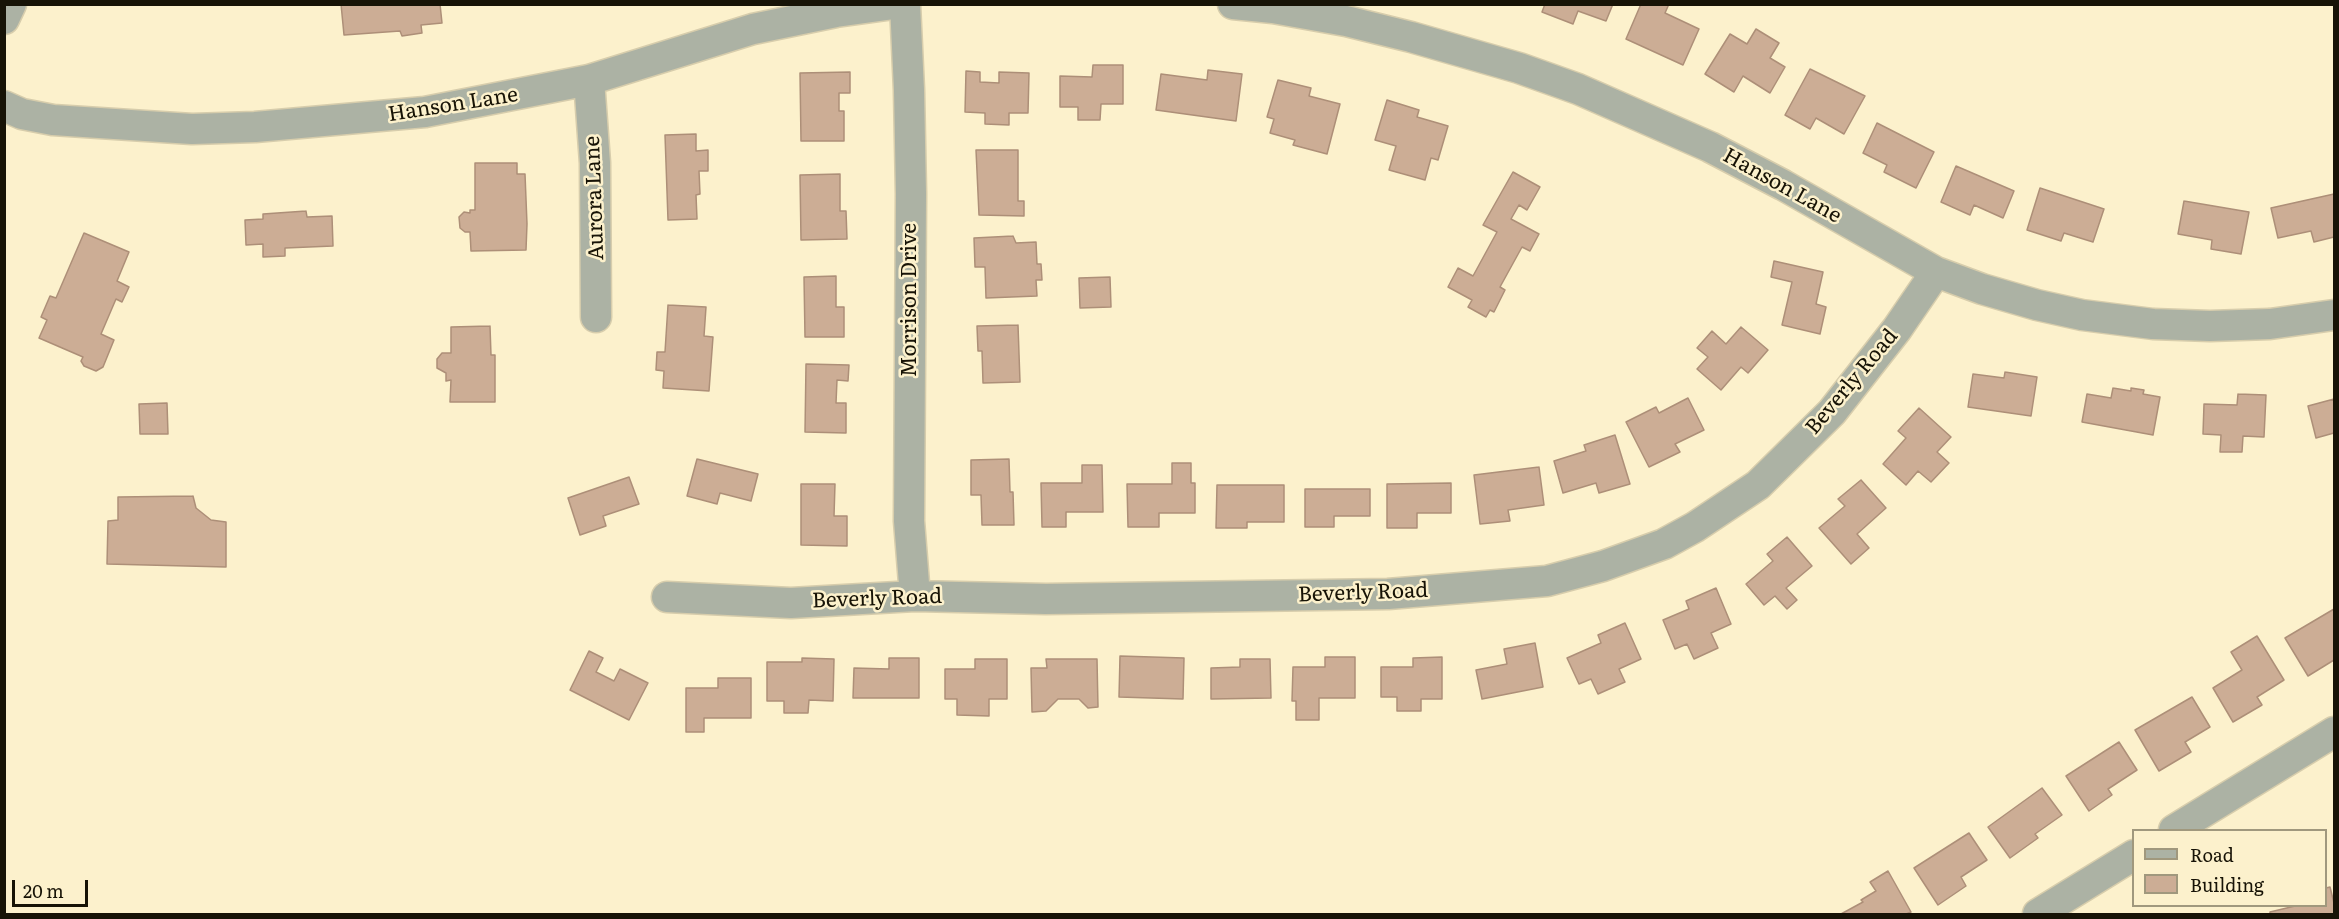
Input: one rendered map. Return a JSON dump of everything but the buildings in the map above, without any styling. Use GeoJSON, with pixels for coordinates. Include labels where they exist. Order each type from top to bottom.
{"type":"FeatureCollection","features":[{"type":"Feature","properties":{"kind":"street"},"geometry":{"type":"LineString","coordinates":[[4,20],[11,4]]}},
{"type":"Feature","properties":{"kind":"street","name":"Hanson Lane"},"geometry":{"type":"LineString","coordinates":[[4,106],[22,114],[53,120],[192,129],[255,127],[425,112],[589,80],[753,29],[836,12],[894,4]]}},
{"type":"Feature","properties":{"kind":"street","name":"Morrison Drive"},"geometry":{"type":"LineString","coordinates":[[905,4],[911,194],[909,521],[915,596]]}},
{"type":"Feature","properties":{"kind":"street","name":"Hanson Lane"},"geometry":{"type":"LineString","coordinates":[[1233,4],[1273,8],[1412,37],[1520,68],[1578,89],[1710,147],[1783,185],[1936,272],[1982,289],[2082,315],[2153,324],[2238,327],[2334,315]]}},
{"type":"Feature","properties":{"kind":"street","name":"Aurora Lane"},"geometry":{"type":"LineString","coordinates":[[589,80],[596,173],[596,317]]}},
{"type":"Feature","properties":{"kind":"street","name":"Beverly Road"},"geometry":{"type":"LineString","coordinates":[[667,597],[790,603],[915,596],[1046,599],[1388,594],[1547,581],[1603,566],[1664,544],[1695,527],[1758,484],[1832,412],[1897,329],[1936,272]]}},
{"type":"Feature","properties":{"kind":"street"},"geometry":{"type":"LineString","coordinates":[[2177,829],[2334,732]]}},
{"type":"Feature","properties":{"kind":"street"},"geometry":{"type":"LineString","coordinates":[[2038,915],[2132,856]]}}]}
